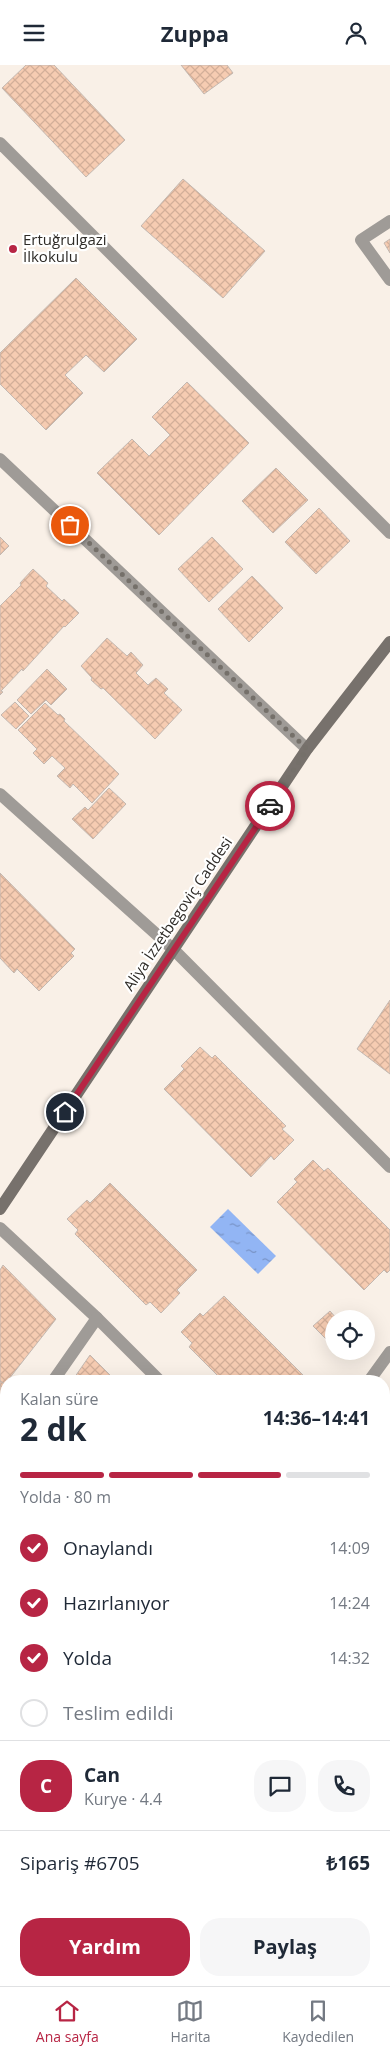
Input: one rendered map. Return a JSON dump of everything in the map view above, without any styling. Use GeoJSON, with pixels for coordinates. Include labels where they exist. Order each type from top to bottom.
{"type":"FeatureCollection","features":[{"type":"Feature","properties":{"kind":"street"},"geometry":{"type":"LineString","coordinates":[[0,143],[390,533]]}},
{"type":"Feature","properties":{"kind":"street"},"geometry":{"type":"LineString","coordinates":[[390,221],[361,240],[390,280]]}},
{"type":"Feature","properties":{"kind":"street"},"geometry":{"type":"LineString","coordinates":[[0,459],[307,749]]}},
{"type":"Feature","properties":{"kind":"street","name":"Aliya İzzetbegoviç Caddesi"},"geometry":{"type":"LineString","coordinates":[[0,1209],[174,951],[307,749],[390,642]]}},
{"type":"Feature","properties":{"kind":"street"},"geometry":{"type":"LineString","coordinates":[[0,794],[174,951],[390,1167]]}},
{"type":"Feature","properties":{"kind":"street"},"geometry":{"type":"LineString","coordinates":[[0,1228],[97,1318],[154,1375]]}},
{"type":"Feature","properties":{"kind":"street"},"geometry":{"type":"LineString","coordinates":[[57,1375],[97,1318]]}},
{"type":"Feature","properties":{"kind":"street"},"geometry":{"type":"LineString","coordinates":[[373,1375],[390,1351]]}},
{"type":"Feature","properties":{"kind":"water"},"geometry":{"type":"Polygon","coordinates":[[[228,1209],[276,1256],[258,1274],[210,1227],[228,1209]]]}},
{"type":"Feature","properties":{"kind":"building"},"geometry":{"type":"Polygon","coordinates":[[[26,65],[54,65],[125,140],[86,177],[2,88],[26,65]]]}},
{"type":"Feature","properties":{"kind":"building"},"geometry":{"type":"Polygon","coordinates":[[[181,65],[227,65],[233,73],[204,94],[181,65]]]}},
{"type":"Feature","properties":{"kind":"building"},"geometry":{"type":"Polygon","coordinates":[[[183,179],[265,251],[223,298],[141,226],[183,179]]]}},
{"type":"Feature","properties":{"kind":"building"},"geometry":{"type":"Polygon","coordinates":[[[390,239],[390,253],[384,243],[390,239]]]}},
{"type":"Feature","properties":{"kind":"building"},"geometry":{"type":"Polygon","coordinates":[[[76,278],[137,339],[104,372],[86,355],[65,375],[83,393],[46,430],[0,384],[0,353],[76,278]]]}},
{"type":"Feature","properties":{"kind":"building"},"geometry":{"type":"Polygon","coordinates":[[[187,382],[249,443],[159,535],[97,473],[132,439],[149,456],[170,435],[152,417],[187,382]]]}},
{"type":"Feature","properties":{"kind":"building"},"geometry":{"type":"Polygon","coordinates":[[[276,468],[308,500],[273,533],[242,501],[276,468]]]}},
{"type":"Feature","properties":{"kind":"building"},"geometry":{"type":"Polygon","coordinates":[[[319,508],[350,541],[316,574],[285,542],[319,508]]]}},
{"type":"Feature","properties":{"kind":"building"},"geometry":{"type":"Polygon","coordinates":[[[0,537],[9,546],[0,555],[0,537]]]}},
{"type":"Feature","properties":{"kind":"building"},"geometry":{"type":"Polygon","coordinates":[[[212,537],[243,569],[209,602],[178,569],[212,537]]]}},
{"type":"Feature","properties":{"kind":"building"},"geometry":{"type":"Polygon","coordinates":[[[33,569],[48,583],[46,586],[79,613],[64,626],[23,671],[22,669],[1,691],[3,692],[0,695],[0,606],[21,585],[20,583],[33,569]]]}},
{"type":"Feature","properties":{"kind":"building"},"geometry":{"type":"Polygon","coordinates":[[[252,576],[283,608],[249,642],[218,609],[252,576]]]}},
{"type":"Feature","properties":{"kind":"building"},"geometry":{"type":"Polygon","coordinates":[[[107,638],[127,656],[131,652],[143,665],[136,673],[148,685],[156,678],[168,689],[164,693],[182,710],[155,739],[103,688],[101,689],[91,680],[92,678],[81,666],[107,638]]]}},
{"type":"Feature","properties":{"kind":"building"},"geometry":{"type":"Polygon","coordinates":[[[47,669],[67,689],[51,705],[46,700],[31,714],[17,700],[47,669]]]}},
{"type":"Feature","properties":{"kind":"building"},"geometry":{"type":"Polygon","coordinates":[[[15,702],[29,716],[16,729],[1,715],[15,702]]]}},
{"type":"Feature","properties":{"kind":"building"},"geometry":{"type":"Polygon","coordinates":[[[45,703],[58,715],[60,714],[65,719],[64,721],[119,774],[92,803],[73,784],[70,788],[57,776],[65,768],[52,756],[44,764],[33,753],[37,749],[18,730],[45,703]]]}},
{"type":"Feature","properties":{"kind":"building"},"geometry":{"type":"Polygon","coordinates":[[[109,788],[126,804],[93,839],[72,819],[85,807],[88,810],[109,788]]]}},
{"type":"Feature","properties":{"kind":"building"},"geometry":{"type":"Polygon","coordinates":[[[0,873],[75,949],[71,953],[74,956],[39,991],[17,969],[14,973],[0,958],[0,873]]]}},
{"type":"Feature","properties":{"kind":"building"},"geometry":{"type":"Polygon","coordinates":[[[390,1000],[390,1074],[357,1049],[390,1000]]]}},
{"type":"Feature","properties":{"kind":"building"},"geometry":{"type":"Polygon","coordinates":[[[200,1047],[212,1058],[215,1055],[286,1126],[282,1129],[294,1140],[274,1160],[271,1156],[251,1177],[164,1089],[184,1069],[181,1066],[200,1047]]]}},
{"type":"Feature","properties":{"kind":"building"},"geometry":{"type":"Polygon","coordinates":[[[313,1160],[324,1171],[328,1168],[390,1230],[390,1270],[387,1273],[384,1270],[364,1290],[277,1202],[297,1182],[294,1179],[313,1160]]]}},
{"type":"Feature","properties":{"kind":"building"},"geometry":{"type":"Polygon","coordinates":[[[110,1183],[197,1270],[177,1290],[180,1293],[161,1313],[150,1302],[146,1305],[75,1234],[78,1230],[67,1219],[87,1200],[90,1203],[110,1183]]]}},
{"type":"Feature","properties":{"kind":"building"},"geometry":{"type":"Polygon","coordinates":[[[3,1265],[56,1319],[12,1375],[0,1375],[0,1270],[3,1265]]]}},
{"type":"Feature","properties":{"kind":"building"},"geometry":{"type":"Polygon","coordinates":[[[224,1296],[303,1375],[217,1375],[189,1347],[192,1343],[181,1332],[200,1313],[203,1316],[224,1296]]]}},
{"type":"Feature","properties":{"kind":"building"},"geometry":{"type":"Polygon","coordinates":[[[325,1315],[325,1338],[313,1326],[325,1315]]]}},
{"type":"Feature","properties":{"kind":"building"},"geometry":{"type":"Polygon","coordinates":[[[90,1355],[110,1375],[76,1375],[90,1355]]]}},
{"type":"Feature","properties":{"kind":"way so far"},"geometry":{"type":"LineString","coordinates":[[70,525],[307,749],[270,806]]}},
{"type":"Feature","properties":{"kind":"place","name":"Ertuğrulgazi İlkokulu"},"geometry":{"type":"Point","coordinates":[13,249]}},
{"type":"Feature","properties":{"kind":"route"},"geometry":{"type":"LineString","coordinates":[[65,1112],[270,806]]}}]}
